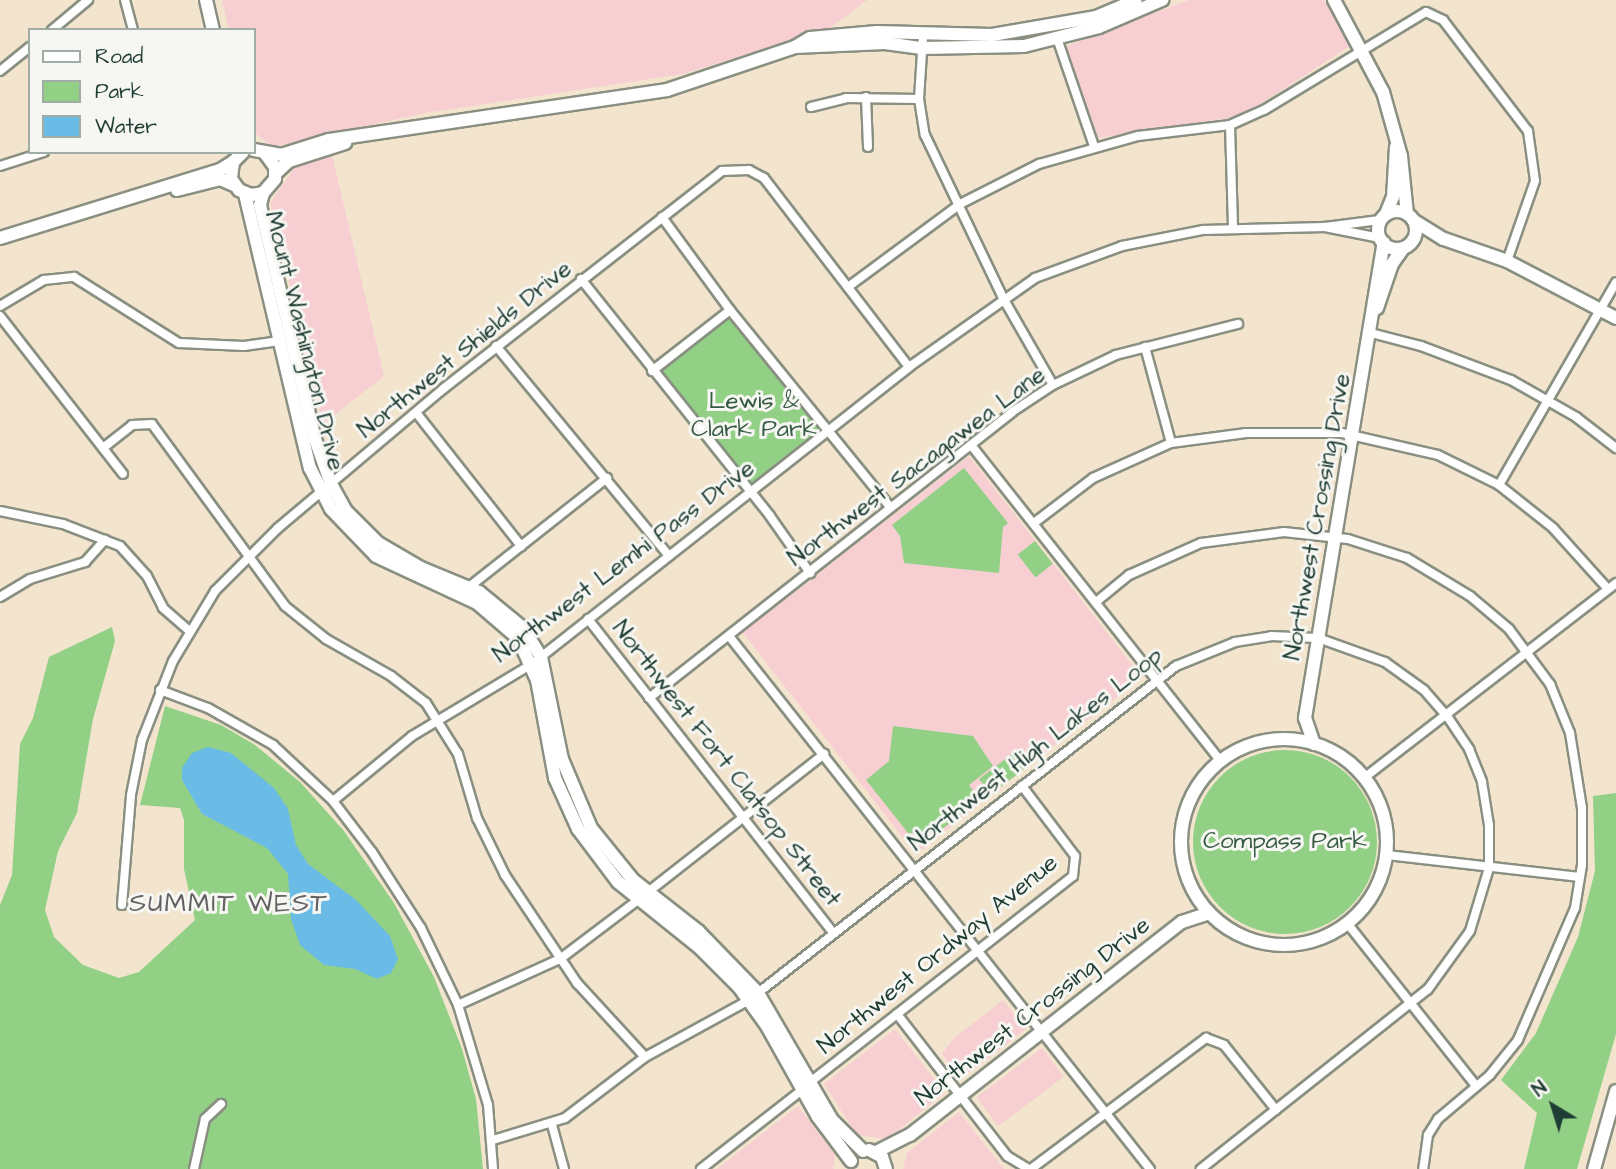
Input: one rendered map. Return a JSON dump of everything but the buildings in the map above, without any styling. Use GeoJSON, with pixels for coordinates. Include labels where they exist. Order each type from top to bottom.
{"type":"FeatureCollection","features":[{"type":"Feature","properties":{"kind":"main road"},"geometry":{"type":"LineString","coordinates":[[206,0],[213,28]]}},
{"type":"Feature","properties":{"kind":"main road"},"geometry":{"type":"LineString","coordinates":[[923,42],[1021,31],[1096,17],[1136,0]]}},
{"type":"Feature","properties":{"kind":"main road"},"geometry":{"type":"LineString","coordinates":[[259,151],[281,155],[329,140],[667,90],[794,47],[923,42],[1008,47],[1058,41],[1162,0]]}},
{"type":"Feature","properties":{"kind":"main road"},"geometry":{"type":"LineString","coordinates":[[1334,0],[1383,92],[1404,174],[1410,217]]}},
{"type":"Feature","properties":{"kind":"main road"},"geometry":{"type":"LineString","coordinates":[[1341,0],[1349,25]]}},
{"type":"Feature","properties":{"kind":"main road"},"geometry":{"type":"LineString","coordinates":[[132,195],[211,180],[234,185],[245,194],[263,193],[272,185],[276,173],[289,161],[363,136]]}},
{"type":"Feature","properties":{"kind":"main road"},"geometry":{"type":"LineString","coordinates":[[1396,147],[1393,197],[1383,217],[1410,217],[1444,239],[1507,261],[1616,318]]}},
{"type":"Feature","properties":{"kind":"main road"},"geometry":{"type":"LineString","coordinates":[[259,151],[276,173]]}},
{"type":"Feature","properties":{"kind":"main road"},"geometry":{"type":"LineString","coordinates":[[234,185],[237,156]]}},
{"type":"Feature","properties":{"kind":"main road"},"geometry":{"type":"LineString","coordinates":[[0,238],[132,195],[220,170],[237,156]]}},
{"type":"Feature","properties":{"kind":"main road","name":"Mount Washington Drive"},"geometry":{"type":"LineString","coordinates":[[263,193],[260,205],[326,488],[358,541],[396,568],[493,612],[537,660]]}},
{"type":"Feature","properties":{"kind":"main road","name":"Mount Washington Drive"},"geometry":{"type":"LineString","coordinates":[[245,194],[310,468],[359,527],[378,543],[421,568],[469,587],[509,613],[537,660],[562,759],[578,804],[606,848],[643,896],[706,938],[754,997],[850,1165]]}},
{"type":"Feature","properties":{"kind":"main road","name":"Northwest Crossing Drive"},"geometry":{"type":"LineString","coordinates":[[1289,739],[1305,718],[1372,328],[1383,217]]}},
{"type":"Feature","properties":{"kind":"main road","name":"Northwest Crossing Drive"},"geometry":{"type":"LineString","coordinates":[[1372,328],[1392,264],[1415,232],[1410,217]]}},
{"type":"Feature","properties":{"kind":"main road"},"geometry":{"type":"LineString","coordinates":[[1382,241],[1406,246],[1444,239]]}},
{"type":"Feature","properties":{"kind":"main road","name":"Northwest Crossing Drive"},"geometry":{"type":"LineString","coordinates":[[1305,718],[1314,744]]}},
{"type":"Feature","properties":{"kind":"main road"},"geometry":{"type":"LineString","coordinates":[[1289,739],[1314,744],[1345,758],[1364,778],[1384,820],[1387,855],[1375,889],[1347,923],[1304,944],[1277,946],[1242,937],[1210,913],[1196,896],[1185,870],[1181,831],[1197,787],[1220,760],[1251,744],[1289,739]]}},
{"type":"Feature","properties":{"kind":"main road","name":"Northwest Crossing Drive"},"geometry":{"type":"LineString","coordinates":[[1182,922],[1196,896]]}},
{"type":"Feature","properties":{"kind":"main road","name":"Northwest Crossing Drive"},"geometry":{"type":"LineString","coordinates":[[850,1165],[869,1152],[910,1135],[1182,922],[1210,913]]}},
{"type":"Feature","properties":{"kind":"main road","name":"Mount Washington Drive"},"geometry":{"type":"LineString","coordinates":[[806,1086],[842,1133],[886,1167]]}},
{"type":"Feature","properties":{"kind":"main road"},"geometry":{"type":"LineString","coordinates":[[1594,1169],[1616,1091]]}},
{"type":"Feature","properties":{"kind":"main road","name":"Northwest Crossing Drive"},"geometry":{"type":"LineString","coordinates":[[886,1167],[910,1135]]}},
{"type":"Feature","properties":{"kind":"street"},"geometry":{"type":"LineString","coordinates":[[54,28],[88,0]]}},
{"type":"Feature","properties":{"kind":"street"},"geometry":{"type":"LineString","coordinates":[[125,0],[132,28]]}},
{"type":"Feature","properties":{"kind":"street"},"geometry":{"type":"LineString","coordinates":[[848,287],[960,204],[1039,164],[1094,146],[1196,126],[1230,125],[1264,110],[1363,50],[1416,14],[1432,13],[1443,20],[1520,118],[1533,147],[1535,181],[1507,261]]}},
{"type":"Feature","properties":{"kind":"street"},"geometry":{"type":"LineString","coordinates":[[1058,41],[1094,146]]}},
{"type":"Feature","properties":{"kind":"street"},"geometry":{"type":"LineString","coordinates":[[923,42],[919,99],[925,135],[1003,298],[1053,385]]}},
{"type":"Feature","properties":{"kind":"street"},"geometry":{"type":"LineString","coordinates":[[0,71],[28,49]]}},
{"type":"Feature","properties":{"kind":"street"},"geometry":{"type":"LineString","coordinates":[[866,97],[868,148]]}},
{"type":"Feature","properties":{"kind":"street"},"geometry":{"type":"LineString","coordinates":[[811,107],[834,99],[919,99]]}},
{"type":"Feature","properties":{"kind":"street"},"geometry":{"type":"LineString","coordinates":[[1230,125],[1233,226]]}},
{"type":"Feature","properties":{"kind":"street"},"geometry":{"type":"LineString","coordinates":[[0,166],[38,154]]}},
{"type":"Feature","properties":{"kind":"street","name":"Northwest Shields Drive"},"geometry":{"type":"LineString","coordinates":[[122,905],[137,760],[160,690],[189,631],[245,557],[418,415],[496,346],[722,171],[750,170],[764,178],[909,367]]}},
{"type":"Feature","properties":{"kind":"street"},"geometry":{"type":"LineString","coordinates":[[662,217],[730,310],[831,429],[890,507]]}},
{"type":"Feature","properties":{"kind":"street","name":"Northwest Lemhi Pass Drive"},"geometry":{"type":"LineString","coordinates":[[333,801],[438,718],[537,660],[909,367],[1003,298],[1035,278],[1122,246],[1233,226],[1325,227],[1383,217]]}},
{"type":"Feature","properties":{"kind":"street","name":"Northwest Lemhi Pass Drive"},"geometry":{"type":"LineString","coordinates":[[1325,227],[1382,241]]}},
{"type":"Feature","properties":{"kind":"street"},"geometry":{"type":"LineString","coordinates":[[0,306],[44,280],[74,277],[179,343],[244,345],[279,341]]}},
{"type":"Feature","properties":{"kind":"street"},"geometry":{"type":"LineString","coordinates":[[581,279],[810,573]]}},
{"type":"Feature","properties":{"kind":"street"},"geometry":{"type":"LineString","coordinates":[[1499,485],[1616,282]]}},
{"type":"Feature","properties":{"kind":"street"},"geometry":{"type":"LineString","coordinates":[[652,371],[730,310]]}},
{"type":"Feature","properties":{"kind":"street"},"geometry":{"type":"LineString","coordinates":[[0,316],[123,474]]}},
{"type":"Feature","properties":{"kind":"street","name":"Northwest Sacagawea Lane"},"geometry":{"type":"LineString","coordinates":[[649,698],[890,507],[1053,385],[1092,364],[1145,347],[1238,324]]}},
{"type":"Feature","properties":{"kind":"street"},"geometry":{"type":"LineString","coordinates":[[1372,328],[1465,361],[1548,400],[1616,448]]}},
{"type":"Feature","properties":{"kind":"street"},"geometry":{"type":"LineString","coordinates":[[496,346],[669,556]]}},
{"type":"Feature","properties":{"kind":"street"},"geometry":{"type":"LineString","coordinates":[[1145,347],[1171,443]]}},
{"type":"Feature","properties":{"kind":"street"},"geometry":{"type":"LineString","coordinates":[[418,415],[521,546]]}},
{"type":"Feature","properties":{"kind":"street"},"geometry":{"type":"LineString","coordinates":[[103,448],[132,425],[152,425],[191,473],[245,557],[295,616],[411,690],[438,718],[458,754],[487,841],[560,958],[592,1002],[645,1057]]}},
{"type":"Feature","properties":{"kind":"street"},"geometry":{"type":"LineString","coordinates":[[1034,523],[1093,478],[1171,443],[1302,430],[1353,435],[1438,456],[1499,485],[1553,528],[1608,589]]}},
{"type":"Feature","properties":{"kind":"street"},"geometry":{"type":"LineString","coordinates":[[971,445],[1220,760]]}},
{"type":"Feature","properties":{"kind":"street"},"geometry":{"type":"LineString","coordinates":[[469,587],[607,478]]}},
{"type":"Feature","properties":{"kind":"street"},"geometry":{"type":"LineString","coordinates":[[0,511],[53,521],[106,540],[129,553],[163,608],[189,631]]}},
{"type":"Feature","properties":{"kind":"street"},"geometry":{"type":"LineString","coordinates":[[1096,602],[1129,575],[1201,543],[1284,532],[1336,537],[1406,558],[1450,581],[1491,613],[1527,651],[1550,684],[1570,733],[1581,808],[1580,877],[1571,919],[1526,1025],[1507,1056],[1433,1126],[1423,1151],[1423,1169]]}},
{"type":"Feature","properties":{"kind":"street"},"geometry":{"type":"LineString","coordinates":[[0,597],[30,579],[85,562],[106,540]]}},
{"type":"Feature","properties":{"kind":"street"},"geometry":{"type":"LineString","coordinates":[[1364,778],[1616,583]]}},
{"type":"Feature","properties":{"kind":"street","name":"Northwest Fort Clatsop Street"},"geometry":{"type":"LineString","coordinates":[[588,619],[833,933]]}},
{"type":"Feature","properties":{"kind":"street"},"geometry":{"type":"LineString","coordinates":[[729,636],[1150,1169]]}},
{"type":"Feature","properties":{"kind":"street","name":"Northwest High Lakes Loop"},"geometry":{"type":"LineString","coordinates":[[493,1140],[552,1125],[645,1057],[754,997],[1157,679],[1192,657],[1235,642],[1271,636],[1318,638],[1385,662],[1424,690],[1447,716],[1469,749],[1482,782],[1489,868],[1477,914],[1462,946],[1411,1005],[1201,1169]]}},
{"type":"Feature","properties":{"kind":"street"},"geometry":{"type":"LineString","coordinates":[[160,690],[240,723],[300,767],[333,801],[408,907],[458,1005],[481,1074],[493,1140],[493,1169]]}},
{"type":"Feature","properties":{"kind":"street"},"geometry":{"type":"LineString","coordinates":[[458,1005],[560,958],[824,754]]}},
{"type":"Feature","properties":{"kind":"street","name":"Northwest Ordway Avenue"},"geometry":{"type":"LineString","coordinates":[[701,1169],[1068,881],[1077,866],[1071,849],[1022,786]]}},
{"type":"Feature","properties":{"kind":"street"},"geometry":{"type":"LineString","coordinates":[[1387,855],[1580,877]]}},
{"type":"Feature","properties":{"kind":"street"},"geometry":{"type":"LineString","coordinates":[[1347,923],[1476,1086]]}},
{"type":"Feature","properties":{"kind":"street"},"geometry":{"type":"LineString","coordinates":[[897,1014],[1007,1156],[1030,1169],[1206,1038],[1224,1045],[1276,1110]]}},
{"type":"Feature","properties":{"kind":"street"},"geometry":{"type":"LineString","coordinates":[[194,1169],[205,1119],[221,1104]]}},
{"type":"Feature","properties":{"kind":"street"},"geometry":{"type":"LineString","coordinates":[[552,1125],[564,1169]]}},
{"type":"Feature","properties":{"kind":"shaded area"},"geometry":{"type":"Polygon","coordinates":[[[222,0],[867,0],[830,28],[683,74],[425,113],[272,147],[256,134],[256,28],[229,28],[222,0]]]}},
{"type":"Feature","properties":{"kind":"shaded area"},"geometry":{"type":"Polygon","coordinates":[[[1189,0],[1324,0],[1350,46],[1241,116],[1098,138],[1067,46],[1189,0]]]}},
{"type":"Feature","properties":{"kind":"shaded area"},"geometry":{"type":"Polygon","coordinates":[[[332,155],[384,376],[323,424],[270,203],[298,163],[332,155]]]}},
{"type":"Feature","properties":{"kind":"shaded area"},"geometry":{"type":"Polygon","coordinates":[[[969,456],[1142,677],[916,854],[743,633],[969,456]]]}},
{"type":"Feature","properties":{"kind":"shaded area"},"geometry":{"type":"Polygon","coordinates":[[[1003,1000],[1026,1029],[961,1079],[942,1054],[953,1039],[1003,1000]]]}},
{"type":"Feature","properties":{"kind":"shaded area"},"geometry":{"type":"Polygon","coordinates":[[[895,1029],[945,1093],[887,1139],[857,1135],[824,1084],[895,1029]]]}},
{"type":"Feature","properties":{"kind":"shaded area"},"geometry":{"type":"Polygon","coordinates":[[[1042,1048],[1064,1077],[998,1126],[977,1097],[1042,1048]]]}},
{"type":"Feature","properties":{"kind":"shaded area"},"geometry":{"type":"Polygon","coordinates":[[[798,1106],[835,1155],[833,1169],[717,1169],[798,1106]]]}},
{"type":"Feature","properties":{"kind":"shaded area"},"geometry":{"type":"Polygon","coordinates":[[[959,1112],[1004,1169],[903,1169],[907,1153],[959,1112]]]}},
{"type":"Feature","properties":{"kind":"green space","name":"Lewis & Clark Park"},"geometry":{"type":"Polygon","coordinates":[[[730,310],[830,430],[754,493],[654,374],[730,310]]]}},
{"type":"Feature","properties":{"kind":"green space"},"geometry":{"type":"Polygon","coordinates":[[[964,468],[1008,523],[1003,527],[999,573],[904,563],[900,536],[892,525],[964,468]]]}},
{"type":"Feature","properties":{"kind":"green space"},"geometry":{"type":"Polygon","coordinates":[[[1035,541],[1053,564],[1036,577],[1018,555],[1035,541]]]}},
{"type":"Feature","properties":{"kind":"green space"},"geometry":{"type":"Polygon","coordinates":[[[112,627],[115,641],[93,719],[77,813],[58,851],[45,910],[54,937],[83,965],[119,978],[139,972],[195,920],[184,869],[184,820],[180,808],[140,805],[165,706],[221,725],[255,745],[300,782],[344,831],[394,903],[434,977],[462,1049],[476,1099],[483,1169],[0,1169],[0,905],[12,875],[20,744],[33,718],[49,657],[112,627]]]}},
{"type":"Feature","properties":{"kind":"green space"},"geometry":{"type":"Polygon","coordinates":[[[893,726],[973,736],[993,766],[969,785],[980,800],[937,833],[908,833],[866,780],[889,761],[893,726]]]}},
{"type":"Feature","properties":{"kind":"green space","name":"Compass Park"},"geometry":{"type":"Polygon","coordinates":[[[1285,750],[1303,751],[1320,757],[1336,765],[1350,777],[1362,791],[1370,807],[1376,824],[1376,860],[1370,877],[1362,893],[1350,907],[1336,919],[1320,927],[1303,933],[1285,934],[1267,933],[1250,927],[1234,919],[1220,907],[1208,893],[1200,877],[1194,860],[1193,842],[1194,824],[1200,807],[1208,791],[1220,777],[1234,765],[1250,757],[1267,751],[1285,750]]]}},
{"type":"Feature","properties":{"kind":"green space"},"geometry":{"type":"Polygon","coordinates":[[[1012,754],[1024,769],[1001,787],[998,782],[988,790],[979,779],[1012,754]]]}},
{"type":"Feature","properties":{"kind":"green space"},"geometry":{"type":"Polygon","coordinates":[[[1616,793],[1616,1034],[1577,1169],[1524,1169],[1537,1113],[1501,1080],[1536,1033],[1578,937],[1595,871],[1593,796],[1616,793]]]}},
{"type":"Feature","properties":{"kind":"water"},"geometry":{"type":"Polygon","coordinates":[[[208,747],[231,753],[274,788],[288,809],[296,845],[308,864],[356,900],[390,936],[398,959],[391,973],[377,979],[355,969],[324,965],[300,945],[291,919],[288,874],[267,848],[202,814],[182,780],[182,768],[192,753],[208,747]]]}},
{"type":"Feature","properties":{"kind":"district","name":"SUMMIT WEST"},"geometry":{"type":"Point","coordinates":[229,904]}}]}
